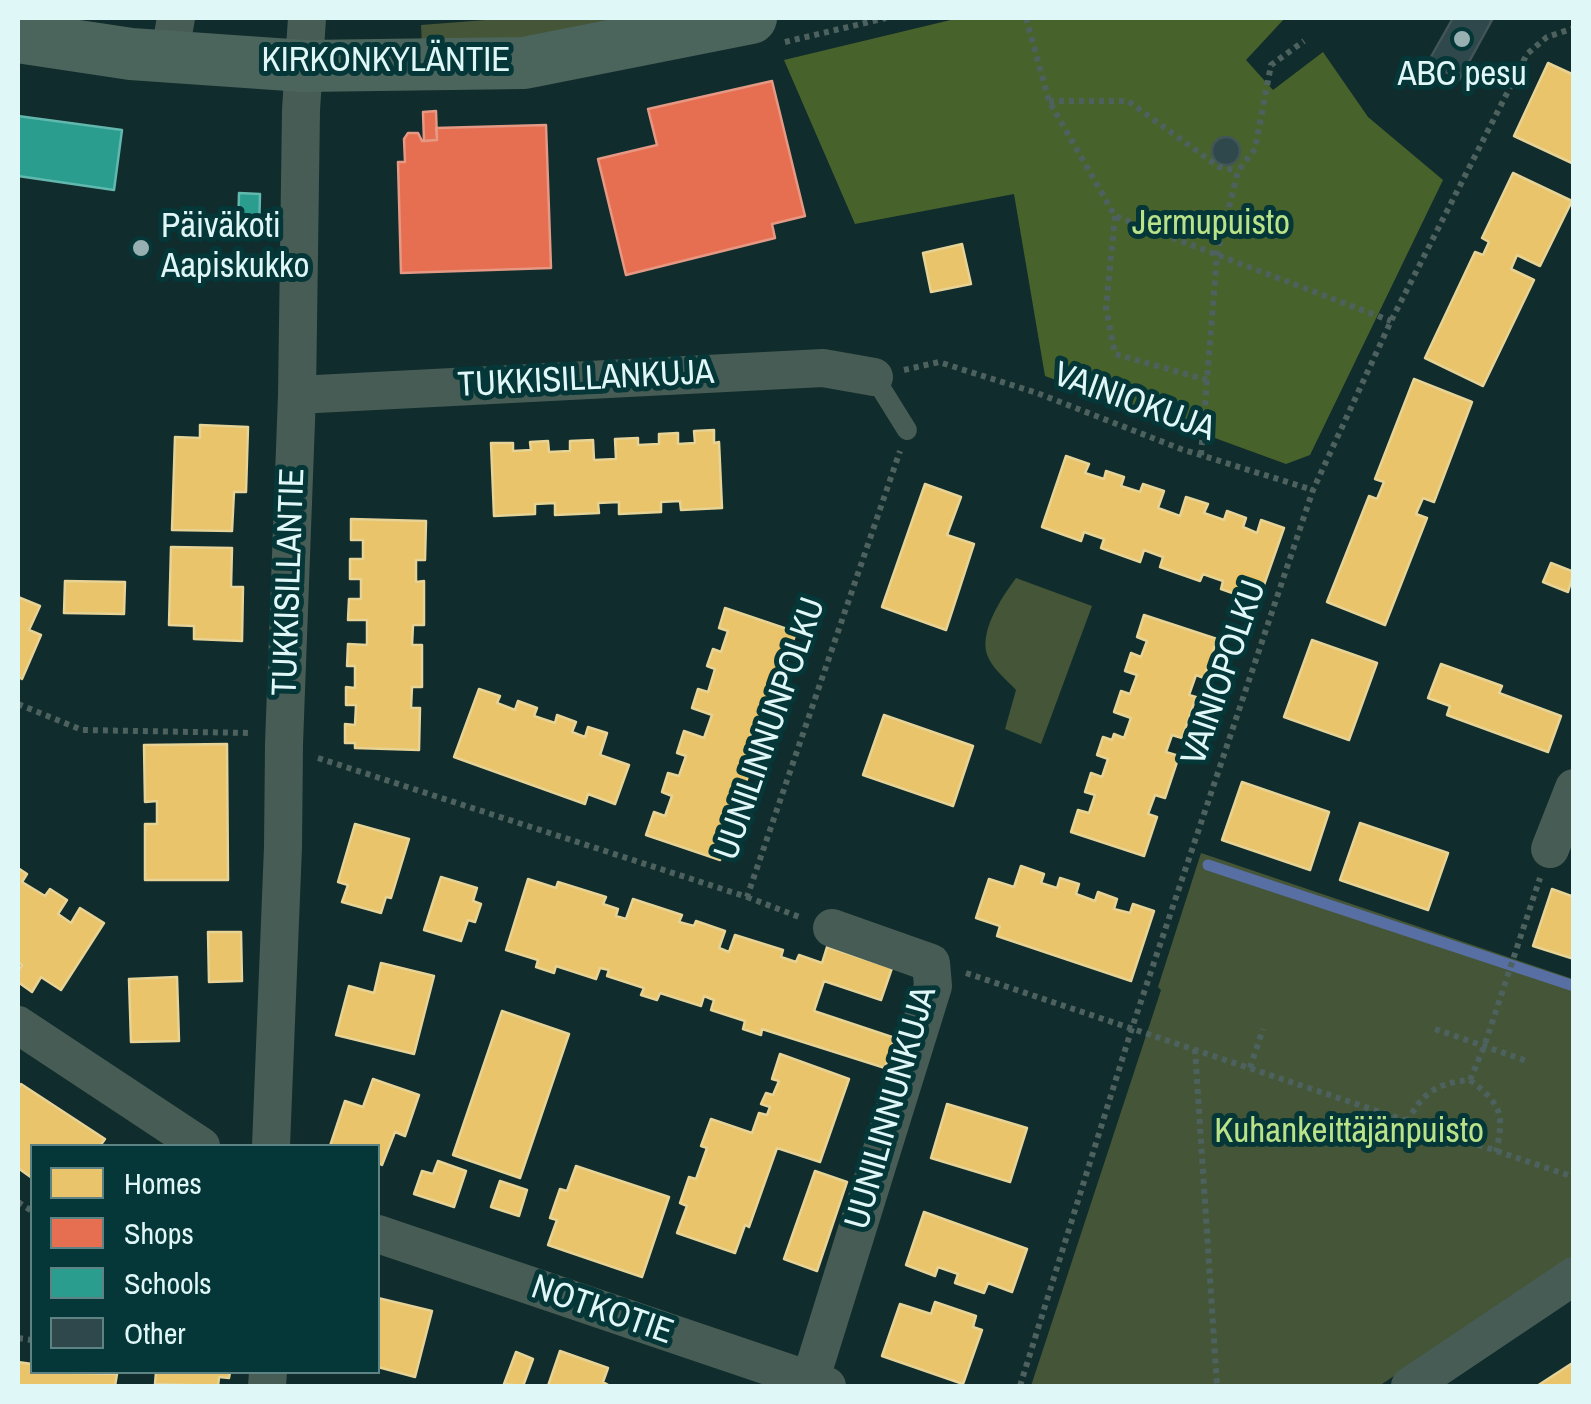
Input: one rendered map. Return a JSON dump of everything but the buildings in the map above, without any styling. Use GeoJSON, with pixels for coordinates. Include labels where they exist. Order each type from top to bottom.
{"type":"FeatureCollection","features":[{"type":"Feature","properties":{"kind":"main road","name":"KIRKONKYLÄNTIE"},"geometry":{"type":"LineString","coordinates":[[18,37],[306,42],[524,63],[751,18]]}},
{"type":"Feature","properties":{"kind":"street","name":"TUKKISILLANTIE"},"geometry":{"type":"LineString","coordinates":[[271,1144],[306,42]]}},
{"type":"Feature","properties":{"kind":"street","name":"TUKKISILLANKUJA"},"geometry":{"type":"LineString","coordinates":[[297,395],[823,368],[874,377]]}},
{"type":"Feature","properties":{"kind":"street"},"geometry":{"type":"LineString","coordinates":[[1550,849],[1574,788]]}},
{"type":"Feature","properties":{"kind":"street","name":"UUNILINNUNKUJA"},"geometry":{"type":"LineString","coordinates":[[818,1384],[933,986],[931,963],[832,928]]}},
{"type":"Feature","properties":{"kind":"street"},"geometry":{"type":"LineString","coordinates":[[18,1026],[198,1144]]}},
{"type":"Feature","properties":{"kind":"street","name":"NOTKOTIE"},"geometry":{"type":"LineString","coordinates":[[380,1235],[818,1384]]}},
{"type":"Feature","properties":{"kind":"street"},"geometry":{"type":"LineString","coordinates":[[1410,1386],[1574,1276]]}},
{"type":"Feature","properties":{"kind":"lane"},"geometry":{"type":"LineString","coordinates":[[874,377],[907,430]]}},
{"type":"Feature","properties":{"kind":"path"},"geometry":{"type":"LineString","coordinates":[[1026,18],[1049,101],[1115,216],[1106,308],[1114,354],[1207,380]]}},
{"type":"Feature","properties":{"kind":"path","name":"VAINIOPOLKU"},"geometry":{"type":"LineString","coordinates":[[1020,1386],[1132,1028],[1312,490],[1391,321],[1526,54],[1546,36],[1574,28]]}},
{"type":"Feature","properties":{"kind":"path"},"geometry":{"type":"LineString","coordinates":[[1201,455],[1217,255],[1238,171],[1255,149],[1271,64],[1304,41]]}},
{"type":"Feature","properties":{"kind":"path"},"geometry":{"type":"LineString","coordinates":[[1049,101],[1128,100],[1219,166],[1238,171]]}},
{"type":"Feature","properties":{"kind":"path"},"geometry":{"type":"LineString","coordinates":[[1115,216],[1391,321]]}},
{"type":"Feature","properties":{"kind":"path","name":"VAINIOKUJA"},"geometry":{"type":"LineString","coordinates":[[939,362],[1312,490]]}},
{"type":"Feature","properties":{"kind":"path","name":"UUNILINNUNPOLKU"},"geometry":{"type":"LineString","coordinates":[[308,754],[748,897],[907,430]]}},
{"type":"Feature","properties":{"kind":"path"},"geometry":{"type":"LineString","coordinates":[[18,704],[82,730],[261,733]]}},
{"type":"Feature","properties":{"kind":"path"},"geometry":{"type":"LineString","coordinates":[[1470,1080],[1550,849]]}},
{"type":"Feature","properties":{"kind":"path"},"geometry":{"type":"LineString","coordinates":[[748,897],[832,928]]}},
{"type":"Feature","properties":{"kind":"path"},"geometry":{"type":"LineString","coordinates":[[931,963],[1574,1177]]}},
{"type":"Feature","properties":{"kind":"path"},"geometry":{"type":"LineString","coordinates":[[1435,1029],[1527,1061]]}},
{"type":"Feature","properties":{"kind":"path"},"geometry":{"type":"LineString","coordinates":[[1250,1068],[1263,1030]]}},
{"type":"Feature","properties":{"kind":"path"},"geometry":{"type":"LineString","coordinates":[[1195,1049],[1216,1386]]}},
{"type":"Feature","properties":{"kind":"path"},"geometry":{"type":"LineString","coordinates":[[1407,1122],[1430,1088],[1470,1080],[1499,1109],[1502,1128],[1496,1152]]}},
{"type":"Feature","properties":{"kind":"green space"},"geometry":{"type":"Polygon","coordinates":[[[511,18],[667,18],[557,35],[422,46],[421,25],[511,18]]]}},
{"type":"Feature","properties":{"kind":"green space","name":"Jermupuisto"},"geometry":{"type":"Polygon","coordinates":[[[959,18],[1285,18],[1246,60],[1273,90],[1323,52],[1368,117],[1443,180],[1310,455],[1286,464],[1045,376],[1014,194],[855,224],[784,60],[959,18]]]}},
{"type":"Feature","properties":{"kind":"green space"},"geometry":{"type":"Polygon","coordinates":[[[1016,578],[1092,606],[1041,744],[1005,729],[1016,690],[994,667],[986,649],[992,617],[1016,578]]]}},
{"type":"Feature","properties":{"kind":"green space","name":"Kuhankeittäjänpuisto"},"geometry":{"type":"Polygon","coordinates":[[[1201,853],[1573,979],[1573,1258],[1379,1386],[1031,1386],[1161,990],[1158,987],[1201,853]]]}},
{"type":"Feature","properties":{"kind":"waterway"},"geometry":{"type":"LineString","coordinates":[[1208,865],[1574,986]]}},
{"type":"Feature","properties":{"kind":"place","name":"ABC pesu"},"geometry":{"type":"Point","coordinates":[1462,39]}},
{"type":"Feature","properties":{"kind":"place","name":"Päiväkoti Aapiskukko"},"geometry":{"type":"Point","coordinates":[141,248]}}]}
